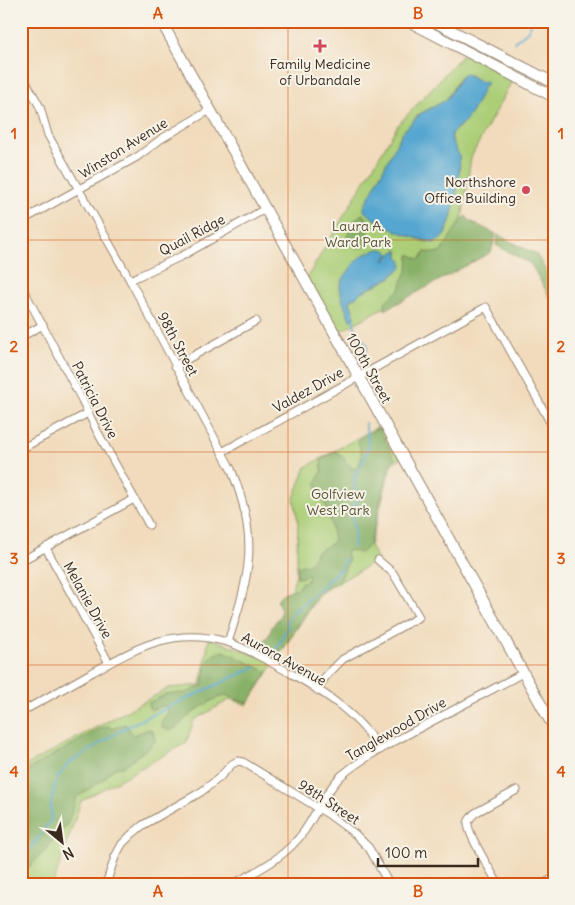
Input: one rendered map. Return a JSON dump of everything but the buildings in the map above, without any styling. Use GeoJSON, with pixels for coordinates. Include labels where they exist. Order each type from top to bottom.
{"type":"FeatureCollection","features":[{"type":"Feature","properties":{"kind":"street","name":"100th Street"},"geometry":{"type":"LineString","coordinates":[[161,21],[553,724]]}},
{"type":"Feature","properties":{"kind":"street"},"geometry":{"type":"LineString","coordinates":[[408,21],[554,97]]}},
{"type":"Feature","properties":{"kind":"street"},"geometry":{"type":"LineString","coordinates":[[433,21],[554,83]]}},
{"type":"Feature","properties":{"kind":"street","name":"98th Street"},"geometry":{"type":"LineString","coordinates":[[21,73],[40,106],[48,135],[130,280],[222,452],[239,488],[246,514],[250,551],[245,587],[228,642]]}},
{"type":"Feature","properties":{"kind":"street","name":"Winston Avenue"},"geometry":{"type":"LineString","coordinates":[[21,221],[137,157],[160,139],[210,110]]}},
{"type":"Feature","properties":{"kind":"street","name":"Quail Ridge"},"geometry":{"type":"LineString","coordinates":[[130,280],[182,256],[266,209]]}},
{"type":"Feature","properties":{"kind":"street","name":"Patricia Drive"},"geometry":{"type":"LineString","coordinates":[[21,285],[149,525]]}},
{"type":"Feature","properties":{"kind":"street","name":"Valdez Drive"},"geometry":{"type":"LineString","coordinates":[[222,452],[486,307],[554,429]]}},
{"type":"Feature","properties":{"kind":"street"},"geometry":{"type":"LineString","coordinates":[[175,366],[256,321]]}},
{"type":"Feature","properties":{"kind":"street"},"geometry":{"type":"LineString","coordinates":[[21,337],[43,325]]}},
{"type":"Feature","properties":{"kind":"street"},"geometry":{"type":"LineString","coordinates":[[21,449],[88,413]]}},
{"type":"Feature","properties":{"kind":"street"},"geometry":{"type":"LineString","coordinates":[[21,561],[134,499]]}},
{"type":"Feature","properties":{"kind":"street","name":"Melanie Drive"},"geometry":{"type":"LineString","coordinates":[[46,548],[109,663]]}},
{"type":"Feature","properties":{"kind":"street"},"geometry":{"type":"LineString","coordinates":[[317,690],[331,670],[343,659],[419,617],[393,573],[378,560]]}},
{"type":"Feature","properties":{"kind":"street","name":"Aurora Avenue"},"geometry":{"type":"LineString","coordinates":[[21,712],[134,649],[161,640],[203,637],[228,642],[243,648],[317,690],[348,711],[366,729],[380,750]]}},
{"type":"Feature","properties":{"kind":"street","name":"Tanglewood Drive"},"geometry":{"type":"LineString","coordinates":[[233,884],[266,867],[285,853],[302,834],[340,777],[380,750],[523,673]]}},
{"type":"Feature","properties":{"kind":"street","name":"98th Street"},"geometry":{"type":"LineString","coordinates":[[106,884],[115,857],[122,844],[132,834],[143,825],[201,792],[219,778],[232,764],[237,762],[243,762],[318,808],[355,834],[369,848],[389,884]]}},
{"type":"Feature","properties":{"kind":"street"},"geometry":{"type":"LineString","coordinates":[[498,884],[472,836],[468,824],[475,813],[517,790]]}},
{"type":"Feature","properties":{"kind":"street"},"geometry":{"type":"LineString","coordinates":[[543,884],[554,878]]}},
{"type":"Feature","properties":{"kind":"green space","name":"Laura A. Ward Park"},"geometry":{"type":"Polygon","coordinates":[[[466,51],[514,77],[471,157],[455,269],[335,334],[305,281],[398,125],[466,51]],[[461,75],[446,100],[418,115],[402,133],[364,207],[375,220],[422,241],[435,243],[449,226],[459,173],[459,157],[452,140],[452,135],[470,115],[486,81],[483,83],[469,75],[461,75]],[[377,249],[356,262],[340,285],[350,320],[355,317],[350,302],[353,297],[388,279],[397,272],[398,251],[393,252],[385,261],[386,257],[383,251],[377,249]]]}},
{"type":"Feature","properties":{"kind":"green space"},"geometry":{"type":"Polygon","coordinates":[[[362,214],[373,224],[366,228],[371,238],[366,245],[360,247],[346,241],[351,226],[362,214]]]}},
{"type":"Feature","properties":{"kind":"green space"},"geometry":{"type":"Polygon","coordinates":[[[466,216],[470,221],[496,234],[491,252],[385,310],[385,302],[400,289],[408,270],[410,254],[418,259],[425,252],[440,253],[466,216]]]}},
{"type":"Feature","properties":{"kind":"green space"},"geometry":{"type":"Polygon","coordinates":[[[498,235],[536,254],[554,284],[554,305],[531,264],[496,245],[498,235]]]}},
{"type":"Feature","properties":{"kind":"green space"},"geometry":{"type":"Polygon","coordinates":[[[384,423],[403,457],[392,463],[370,546],[378,560],[320,593],[247,705],[231,699],[194,720],[186,743],[81,801],[53,884],[21,884],[21,768],[169,688],[201,685],[209,638],[261,657],[285,619],[296,573],[298,522],[294,498],[306,467],[384,423]]]}},
{"type":"Feature","properties":{"kind":"green space","name":"Golfview West Park"},"geometry":{"type":"Polygon","coordinates":[[[378,428],[395,459],[390,463],[369,545],[361,553],[348,550],[346,554],[349,560],[340,580],[318,592],[286,645],[275,656],[261,648],[280,615],[281,610],[277,600],[284,593],[298,588],[302,582],[307,581],[308,574],[301,578],[297,577],[297,567],[312,561],[316,552],[331,544],[334,539],[327,508],[318,492],[316,483],[322,471],[321,460],[335,451],[355,469],[361,458],[358,440],[378,428]]]}},
{"type":"Feature","properties":{"kind":"green space"},"geometry":{"type":"Polygon","coordinates":[[[224,651],[268,672],[251,699],[247,703],[225,695],[198,709],[172,730],[162,727],[161,722],[168,712],[168,706],[151,710],[147,704],[166,694],[186,693],[203,685],[209,659],[213,655],[224,651]]]}},
{"type":"Feature","properties":{"kind":"green space"},"geometry":{"type":"Polygon","coordinates":[[[125,724],[133,735],[149,729],[153,731],[155,741],[123,767],[112,770],[104,779],[77,797],[67,825],[57,834],[47,849],[21,875],[21,795],[28,790],[26,782],[29,769],[101,728],[109,726],[111,729],[125,724]]]}},
{"type":"Feature","properties":{"kind":"water"},"geometry":{"type":"Polygon","coordinates":[[[463,74],[469,75],[483,83],[486,80],[487,84],[484,86],[469,116],[455,130],[451,137],[459,156],[458,185],[447,229],[444,236],[435,243],[388,227],[371,217],[364,211],[364,207],[402,133],[420,114],[446,100],[463,74]]]}},
{"type":"Feature","properties":{"kind":"water"},"geometry":{"type":"Polygon","coordinates":[[[386,250],[390,254],[385,258],[385,261],[393,252],[398,250],[398,257],[402,261],[402,267],[391,277],[360,293],[355,298],[353,297],[350,302],[355,317],[351,321],[342,299],[341,284],[359,258],[372,251],[386,250]]]}},
{"type":"Feature","properties":{"kind":"waterway"},"geometry":{"type":"LineString","coordinates":[[514,42],[528,31],[531,21]]}},
{"type":"Feature","properties":{"kind":"waterway"},"geometry":{"type":"LineString","coordinates":[[353,318],[356,331],[367,345],[367,352]]}},
{"type":"Feature","properties":{"kind":"waterway"},"geometry":{"type":"LineString","coordinates":[[353,547],[355,532],[351,512],[359,497],[355,488],[355,476],[368,447],[365,423]]}},
{"type":"Feature","properties":{"kind":"waterway"},"geometry":{"type":"LineString","coordinates":[[276,649],[288,627],[286,622],[289,617],[341,568],[345,559]]}},
{"type":"Feature","properties":{"kind":"waterway"},"geometry":{"type":"LineString","coordinates":[[21,854],[29,850],[51,820],[51,802],[57,778],[68,764],[126,727],[255,667]]}},
{"type":"Feature","properties":{"kind":"place","name":"Family Medicine of Urbandale"},"geometry":{"type":"Point","coordinates":[320,46]}},
{"type":"Feature","properties":{"kind":"place","name":"Northshore Office Building"},"geometry":{"type":"Point","coordinates":[526,190]}}]}
